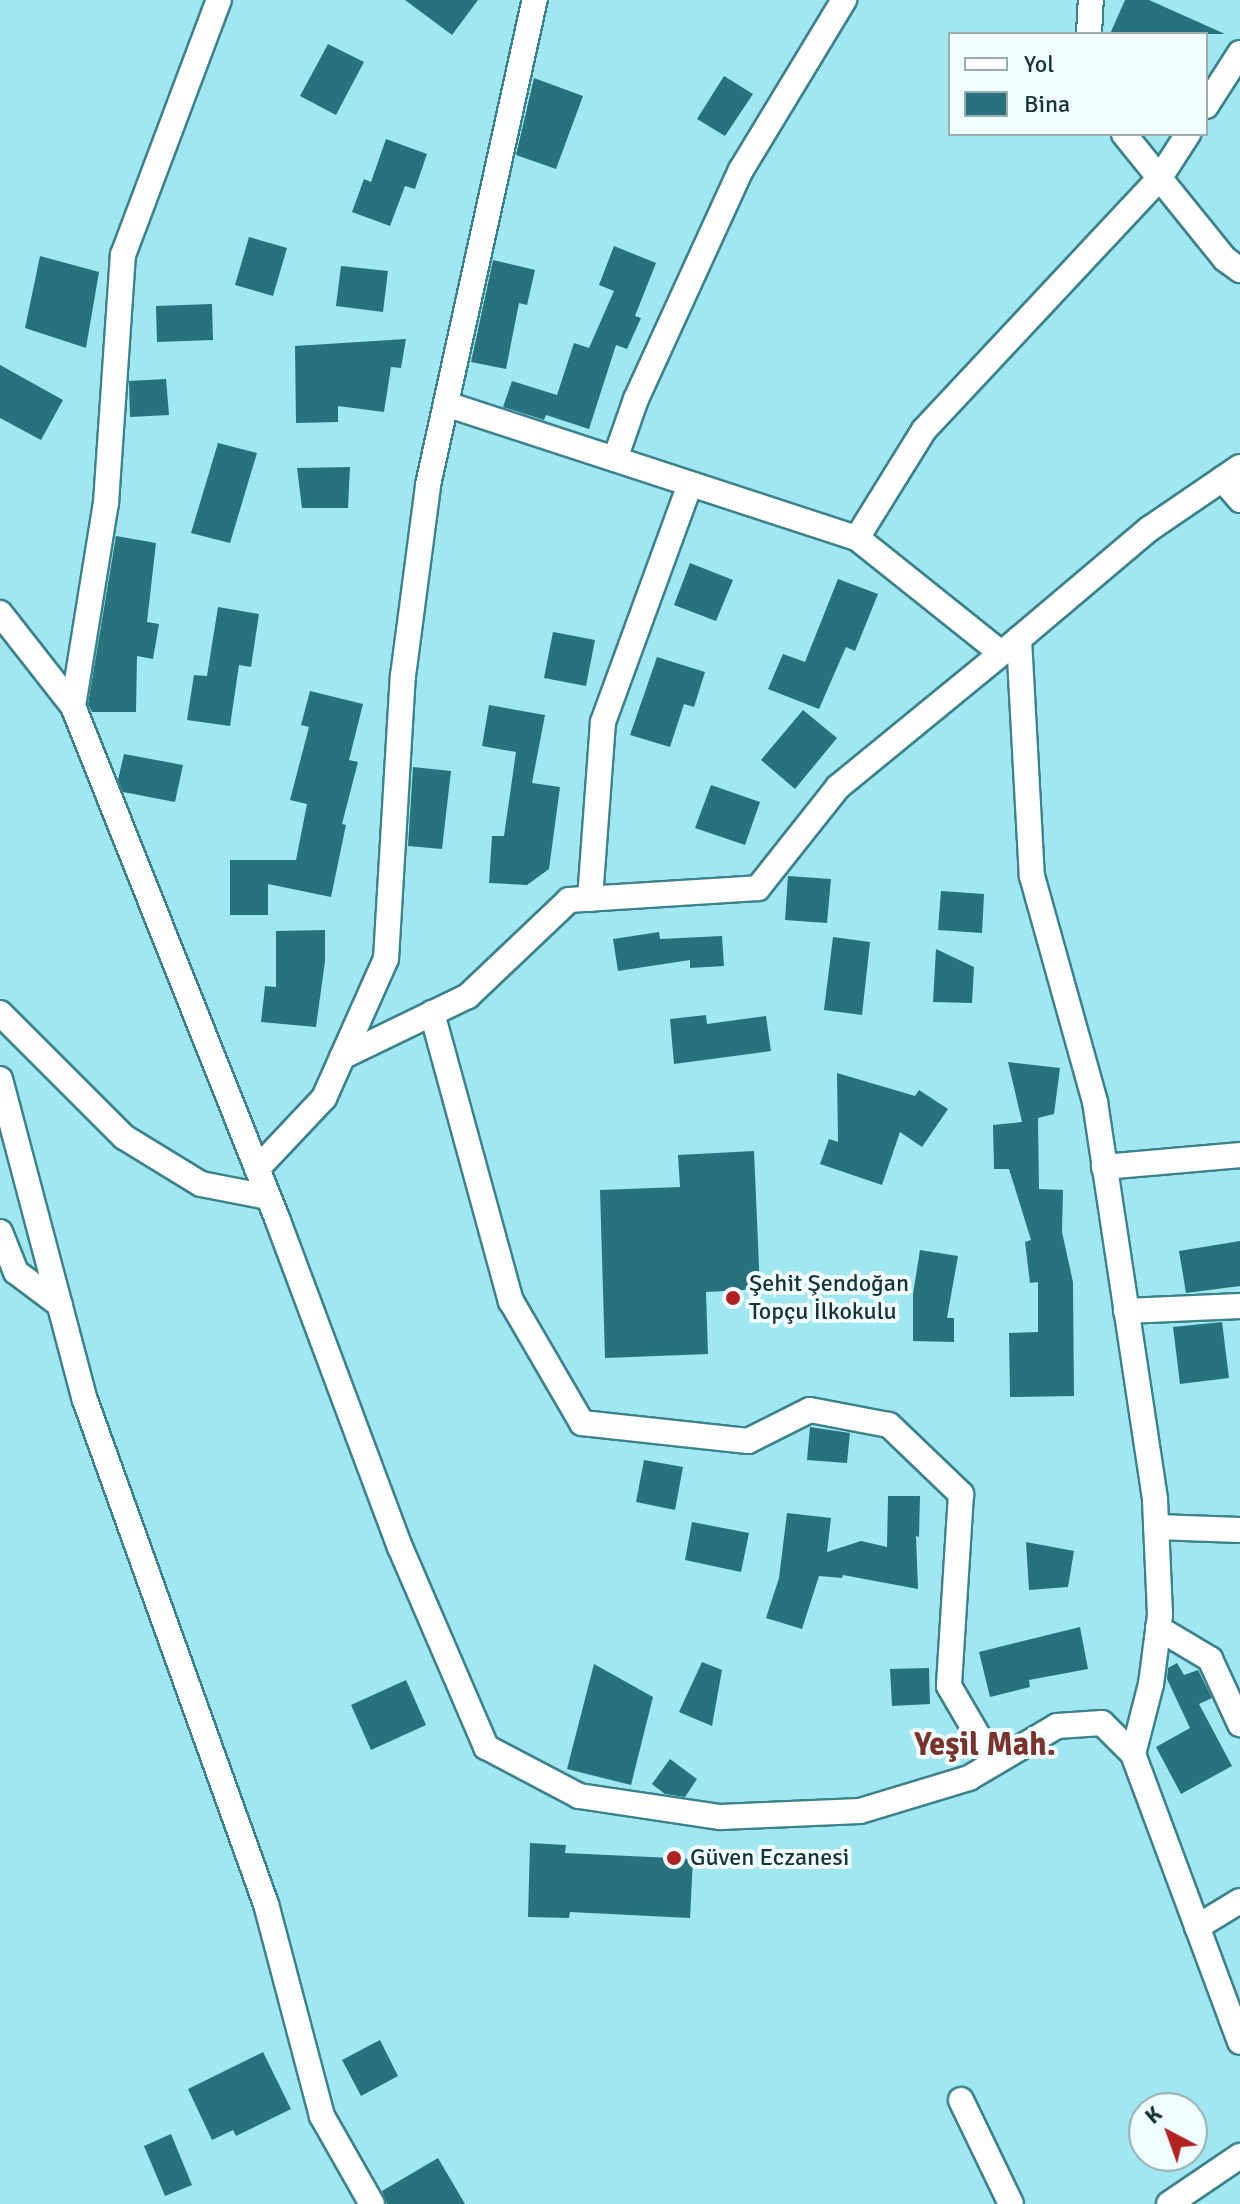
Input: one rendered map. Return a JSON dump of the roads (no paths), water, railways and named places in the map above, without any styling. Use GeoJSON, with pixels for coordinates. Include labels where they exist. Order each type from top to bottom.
{"type":"FeatureCollection","features":[{"type":"Feature","properties":{"kind":"street"},"geometry":{"type":"LineString","coordinates":[[73,706],[106,503],[123,255],[219,0]]}},
{"type":"Feature","properties":{"kind":"street"},"geometry":{"type":"LineString","coordinates":[[257,1169],[324,1098],[386,959],[403,676],[428,485],[535,0]]}},
{"type":"Feature","properties":{"kind":"street"},"geometry":{"type":"LineString","coordinates":[[615,459],[636,399],[741,170],[844,0]]}},
{"type":"Feature","properties":{"kind":"street"},"geometry":{"type":"LineString","coordinates":[[1089,32],[1091,0]]}},
{"type":"Feature","properties":{"kind":"street"},"geometry":{"type":"LineString","coordinates":[[1208,103],[1240,53]]}},
{"type":"Feature","properties":{"kind":"street"},"geometry":{"type":"LineString","coordinates":[[1126,136],[1225,259],[1240,270]]}},
{"type":"Feature","properties":{"kind":"street"},"geometry":{"type":"LineString","coordinates":[[857,538],[924,430],[1159,179],[1187,136]]}},
{"type":"Feature","properties":{"kind":"street"},"geometry":{"type":"LineString","coordinates":[[446,404],[857,538],[1010,646],[1032,876],[1095,1102],[1156,1527],[1158,1628],[1151,1684],[1133,1754]]}},
{"type":"Feature","properties":{"kind":"street"},"geometry":{"type":"LineString","coordinates":[[342,1057],[468,996],[569,900],[758,888],[838,787],[1149,529],[1231,473],[1240,500]]}},
{"type":"Feature","properties":{"kind":"street"},"geometry":{"type":"LineString","coordinates":[[590,899],[603,722],[690,484]]}},
{"type":"Feature","properties":{"kind":"street"},"geometry":{"type":"LineString","coordinates":[[0,613],[73,706],[268,1197],[400,1547],[486,1747],[579,1796],[720,1817],[860,1811],[969,1778],[1057,1726],[1102,1723],[1133,1754],[1240,2042]]}},
{"type":"Feature","properties":{"kind":"street"},"geometry":{"type":"LineString","coordinates":[[0,1013],[124,1137],[201,1184],[268,1197]]}},
{"type":"Feature","properties":{"kind":"street"},"geometry":{"type":"LineString","coordinates":[[432,1013],[511,1301],[582,1423],[748,1441],[810,1410],[876,1422],[889,1425],[961,1494],[949,1686],[994,1763]]}},
{"type":"Feature","properties":{"kind":"street"},"geometry":{"type":"LineString","coordinates":[[0,1079],[85,1400],[266,1904],[322,2116],[372,2204]]}},
{"type":"Feature","properties":{"kind":"street"},"geometry":{"type":"LineString","coordinates":[[1104,1167],[1240,1155]]}},
{"type":"Feature","properties":{"kind":"street"},"geometry":{"type":"LineString","coordinates":[[0,1232],[16,1272],[60,1305]]}},
{"type":"Feature","properties":{"kind":"street"},"geometry":{"type":"LineString","coordinates":[[1126,1311],[1240,1306]]}},
{"type":"Feature","properties":{"kind":"street"},"geometry":{"type":"LineString","coordinates":[[1156,1527],[1240,1530]]}},
{"type":"Feature","properties":{"kind":"street"},"geometry":{"type":"LineString","coordinates":[[1158,1628],[1210,1659],[1240,1724]]}},
{"type":"Feature","properties":{"kind":"street"},"geometry":{"type":"LineString","coordinates":[[1197,1927],[1240,1901]]}},
{"type":"Feature","properties":{"kind":"street"},"geometry":{"type":"LineString","coordinates":[[961,2100],[1011,2204]]}},
{"type":"Feature","properties":{"kind":"street"},"geometry":{"type":"LineString","coordinates":[[1169,2204],[1240,2156]]}},
{"type":"Feature","properties":{"kind":"place","name":"Şehit Şendoğan Topçu İlkokulu"},"geometry":{"type":"Point","coordinates":[733,1298]}},
{"type":"Feature","properties":{"kind":"place","name":"Güven Eczanesi"},"geometry":{"type":"Point","coordinates":[674,1858]}},
{"type":"Feature","properties":{"kind":"district","name":"Yeşil Mah."},"geometry":{"type":"Point","coordinates":[985,1745]}}]}
